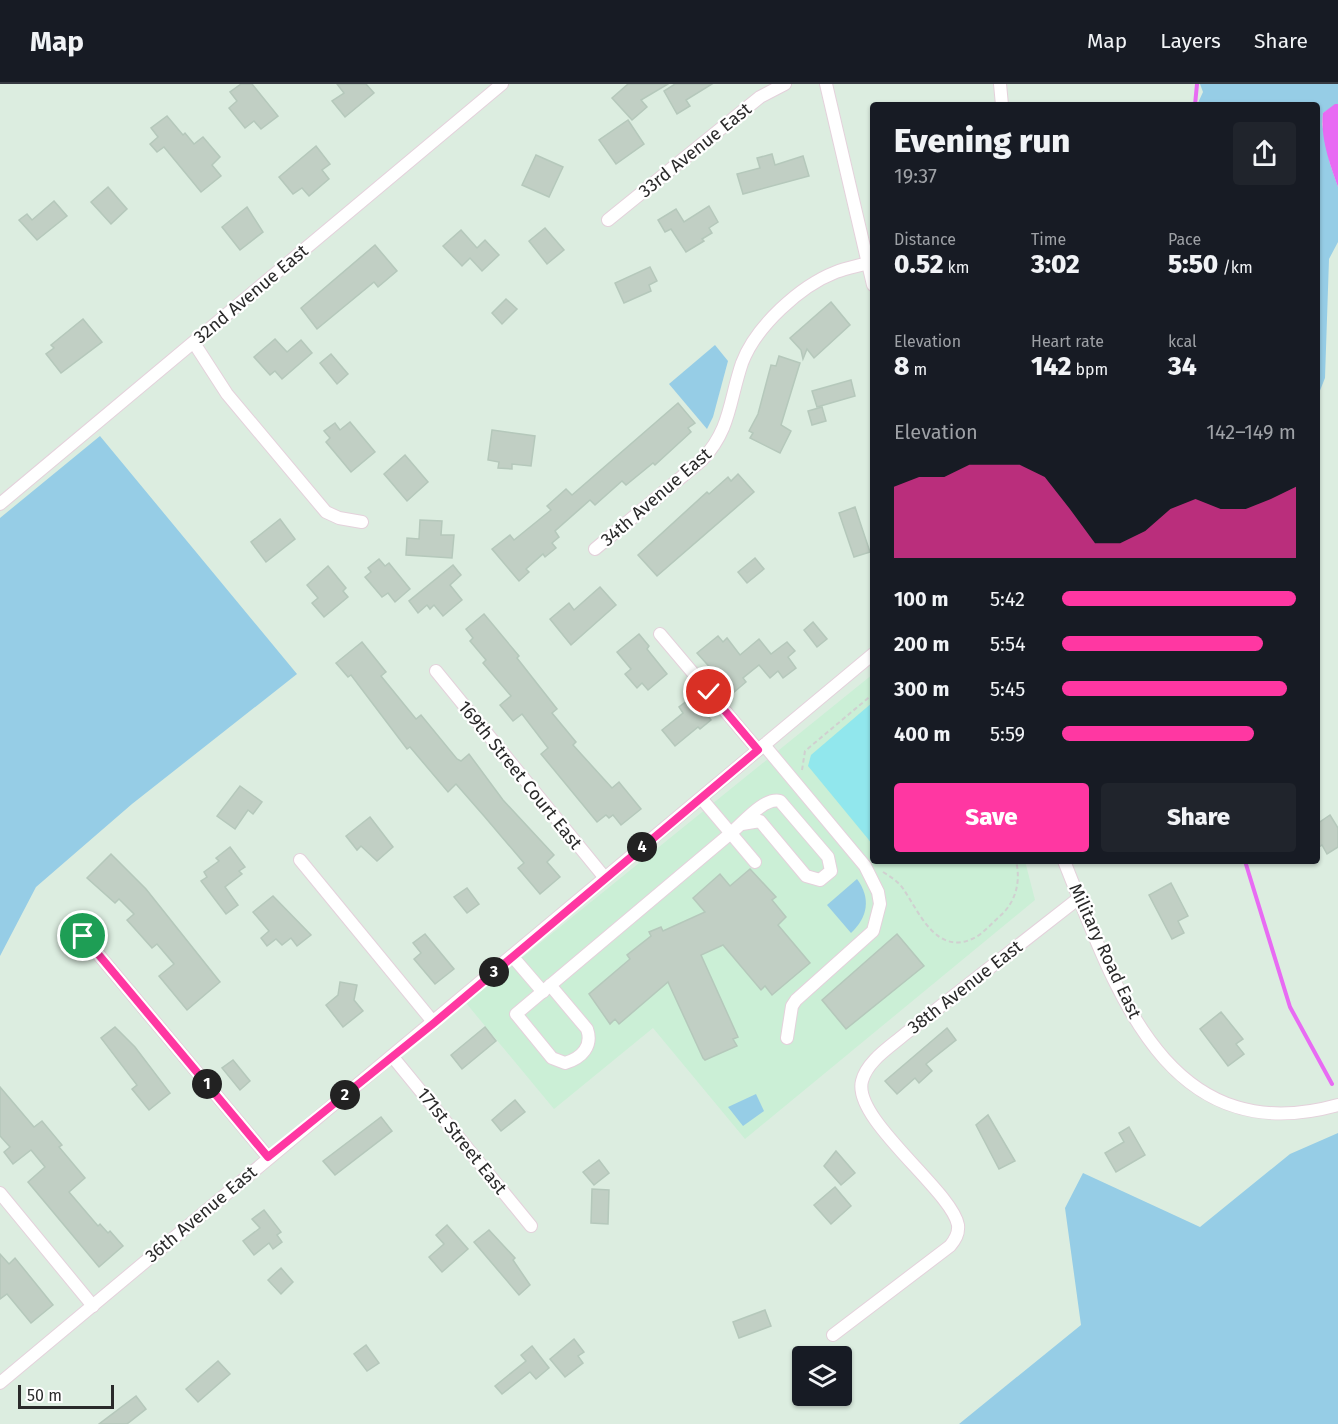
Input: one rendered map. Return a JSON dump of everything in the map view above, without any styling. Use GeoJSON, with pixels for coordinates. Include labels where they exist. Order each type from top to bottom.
{"type":"FeatureCollection","features":[{"type":"Feature","properties":{"kind":"street","name":"32nd Avenue East"},"geometry":{"type":"LineString","coordinates":[[0,504],[502,84]]}},
{"type":"Feature","properties":{"kind":"street","name":"33rd Avenue East"},"geometry":{"type":"LineString","coordinates":[[608,220],[760,97],[785,84]]}},
{"type":"Feature","properties":{"kind":"street"},"geometry":{"type":"LineString","coordinates":[[826,84],[870,272]]}},
{"type":"Feature","properties":{"kind":"street"},"geometry":{"type":"LineString","coordinates":[[1000,84],[1002,102]]}},
{"type":"Feature","properties":{"kind":"street","name":"34th Avenue East"},"geometry":{"type":"LineString","coordinates":[[595,549],[715,447],[728,420],[742,364],[749,348],[768,321],[822,279],[868,263]]}},
{"type":"Feature","properties":{"kind":"street"},"geometry":{"type":"LineString","coordinates":[[194,343],[227,394],[326,512],[339,518],[362,522]]}},
{"type":"Feature","properties":{"kind":"street"},"geometry":{"type":"LineString","coordinates":[[660,634],[865,866],[878,892],[880,904],[873,931],[796,1000],[792,1006],[787,1038]]}},
{"type":"Feature","properties":{"kind":"street","name":"36th Avenue East"},"geometry":{"type":"LineString","coordinates":[[0,1383],[268,1157],[434,1023],[870,657]]}},
{"type":"Feature","properties":{"kind":"street","name":"169th Street Court East"},"geometry":{"type":"LineString","coordinates":[[436,671],[605,878]]}},
{"type":"Feature","properties":{"kind":"street"},"geometry":{"type":"LineString","coordinates":[[701,798],[755,862]]}},
{"type":"Feature","properties":{"kind":"street"},"geometry":{"type":"LineString","coordinates":[[512,956],[546,988],[587,1029],[590,1044],[584,1053],[572,1061],[558,1062],[552,1058],[516,1014],[546,988],[768,802],[780,801],[828,856],[831,871],[820,880],[813,880],[806,876],[760,821],[742,824]]}},
{"type":"Feature","properties":{"kind":"street"},"geometry":{"type":"LineString","coordinates":[[300,860],[434,1023]]}},
{"type":"Feature","properties":{"kind":"street","name":"Military Road East"},"geometry":{"type":"LineString","coordinates":[[1065,864],[1112,976],[1140,1028],[1171,1066],[1189,1082],[1209,1097],[1251,1112],[1297,1113],[1338,1105]]}},
{"type":"Feature","properties":{"kind":"street","name":"38th Avenue East"},"geometry":{"type":"LineString","coordinates":[[832,1335],[950,1246],[957,1237],[958,1226],[944,1203],[874,1117],[861,1085],[871,1065],[905,1034],[1079,898]]}},
{"type":"Feature","properties":{"kind":"street"},"geometry":{"type":"LineString","coordinates":[[83,936],[268,1157]]}},
{"type":"Feature","properties":{"kind":"street","name":"171st Street East"},"geometry":{"type":"LineString","coordinates":[[392,1056],[531,1226]]}},
{"type":"Feature","properties":{"kind":"street"},"geometry":{"type":"LineString","coordinates":[[0,1193],[93,1306]]}},
{"type":"Feature","properties":{"kind":"path"},"geometry":{"type":"LineString","coordinates":[[808,777],[801,769],[805,751],[870,697]]}},
{"type":"Feature","properties":{"kind":"path"},"geometry":{"type":"LineString","coordinates":[[878,867],[903,888],[921,920],[933,933],[952,941],[969,941],[1005,911],[1013,901],[1018,885],[1016,864]]}},
{"type":"Feature","properties":{"kind":"shaded area"},"geometry":{"type":"Polygon","coordinates":[[[1200,84],[1338,84],[1338,104],[1323,113],[1322,124],[1330,164],[1338,187],[1338,242],[1329,259],[1325,378],[1320,390],[1320,102],[1198,102],[1203,92],[1200,84]]]}},
{"type":"Feature","properties":{"kind":"shaded area"},"geometry":{"type":"Polygon","coordinates":[[[1338,104],[1338,187],[1326,151],[1322,122],[1323,113],[1338,104]]]}},
{"type":"Feature","properties":{"kind":"shaded area"},"geometry":{"type":"Polygon","coordinates":[[[715,345],[728,361],[713,417],[707,429],[669,384],[715,345]]]}},
{"type":"Feature","properties":{"kind":"shaded area"},"geometry":{"type":"Polygon","coordinates":[[[100,436],[297,674],[132,804],[36,887],[0,956],[0,518],[100,436]]]}},
{"type":"Feature","properties":{"kind":"shaded area"},"geometry":{"type":"Polygon","coordinates":[[[870,676],[870,864],[1026,864],[1035,900],[745,1139],[653,1028],[554,1109],[466,1003],[870,676]]]}},
{"type":"Feature","properties":{"kind":"shaded area"},"geometry":{"type":"Polygon","coordinates":[[[870,705],[870,841],[808,766],[811,755],[870,705]]]}},
{"type":"Feature","properties":{"kind":"shaded area"},"geometry":{"type":"Polygon","coordinates":[[[857,879],[864,893],[866,907],[857,927],[851,933],[827,905],[857,879]]]}},
{"type":"Feature","properties":{"kind":"shaded area"},"geometry":{"type":"Polygon","coordinates":[[[756,1094],[764,1111],[743,1126],[728,1107],[756,1094]]]}},
{"type":"Feature","properties":{"kind":"shaded area"},"geometry":{"type":"Polygon","coordinates":[[[1338,1133],[1338,1424],[959,1424],[1081,1325],[1065,1208],[1083,1173],[1200,1227],[1290,1154],[1338,1133]]]}},
{"type":"Feature","properties":{"kind":"building"},"geometry":{"type":"Polygon","coordinates":[[[241,84],[252,84],[278,116],[261,129],[254,121],[245,128],[229,108],[237,101],[230,92],[241,84]]]}},
{"type":"Feature","properties":{"kind":"building"},"geometry":{"type":"Polygon","coordinates":[[[337,84],[366,84],[374,93],[345,117],[332,101],[344,93],[337,84]]]}},
{"type":"Feature","properties":{"kind":"building"},"geometry":{"type":"Polygon","coordinates":[[[628,84],[668,84],[641,100],[647,107],[632,120],[612,98],[628,84]]]}},
{"type":"Feature","properties":{"kind":"building"},"geometry":{"type":"Polygon","coordinates":[[[675,84],[712,84],[686,100],[690,106],[677,114],[664,91],[675,84]]]}},
{"type":"Feature","properties":{"kind":"building"},"geometry":{"type":"Polygon","coordinates":[[[167,116],[194,144],[203,137],[220,157],[212,165],[221,176],[201,192],[164,147],[157,152],[150,144],[158,137],[151,128],[167,116]]]}},
{"type":"Feature","properties":{"kind":"building"},"geometry":{"type":"Polygon","coordinates":[[[628,120],[644,144],[616,164],[599,140],[628,120]]]}},
{"type":"Feature","properties":{"kind":"building"},"geometry":{"type":"Polygon","coordinates":[[[316,146],[330,164],[322,170],[329,179],[309,196],[302,188],[293,194],[279,177],[316,146]]]}},
{"type":"Feature","properties":{"kind":"building"},"geometry":{"type":"Polygon","coordinates":[[[772,154],[775,165],[803,156],[809,176],[743,194],[737,174],[760,168],[757,158],[772,154]]]}},
{"type":"Feature","properties":{"kind":"building"},"geometry":{"type":"Polygon","coordinates":[[[536,155],[563,167],[549,197],[522,185],[536,155]]]}},
{"type":"Feature","properties":{"kind":"building"},"geometry":{"type":"Polygon","coordinates":[[[108,187],[127,209],[111,224],[91,202],[108,187]]]}},
{"type":"Feature","properties":{"kind":"building"},"geometry":{"type":"Polygon","coordinates":[[[54,201],[67,216],[37,240],[19,220],[27,214],[32,220],[54,201]]]}},
{"type":"Feature","properties":{"kind":"building"},"geometry":{"type":"Polygon","coordinates":[[[709,206],[718,222],[709,228],[712,233],[702,239],[704,241],[686,252],[671,229],[665,232],[658,220],[676,209],[684,222],[709,206]]]}},
{"type":"Feature","properties":{"kind":"building"},"geometry":{"type":"Polygon","coordinates":[[[247,207],[263,232],[240,250],[222,227],[247,207]]]}},
{"type":"Feature","properties":{"kind":"building"},"geometry":{"type":"Polygon","coordinates":[[[545,228],[564,250],[547,264],[529,241],[545,228]]]}},
{"type":"Feature","properties":{"kind":"building"},"geometry":{"type":"Polygon","coordinates":[[[461,230],[477,248],[485,240],[499,255],[482,271],[470,258],[462,266],[443,246],[461,230]]]}},
{"type":"Feature","properties":{"kind":"building"},"geometry":{"type":"Polygon","coordinates":[[[375,245],[397,271],[378,287],[374,282],[317,329],[301,308],[375,245]]]}},
{"type":"Feature","properties":{"kind":"building"},"geometry":{"type":"Polygon","coordinates":[[[650,267],[657,281],[649,285],[651,291],[624,303],[615,283],[650,267]]]}},
{"type":"Feature","properties":{"kind":"building"},"geometry":{"type":"Polygon","coordinates":[[[506,299],[517,309],[502,324],[492,313],[506,299]]]}},
{"type":"Feature","properties":{"kind":"building"},"geometry":{"type":"Polygon","coordinates":[[[831,302],[850,325],[814,358],[807,349],[803,359],[801,350],[790,338],[831,302]]]}},
{"type":"Feature","properties":{"kind":"building"},"geometry":{"type":"Polygon","coordinates":[[[83,319],[102,342],[61,373],[46,354],[54,348],[51,345],[83,319]]]}},
{"type":"Feature","properties":{"kind":"building"},"geometry":{"type":"Polygon","coordinates":[[[275,339],[287,352],[301,340],[312,353],[282,379],[275,371],[270,375],[254,357],[275,339]]]}},
{"type":"Feature","properties":{"kind":"building"},"geometry":{"type":"Polygon","coordinates":[[[331,354],[348,374],[337,384],[320,363],[331,354]]]}},
{"type":"Feature","properties":{"kind":"building"},"geometry":{"type":"Polygon","coordinates":[[[779,356],[800,363],[781,425],[791,431],[780,453],[750,438],[753,433],[749,431],[758,414],[771,365],[776,366],[779,356]]]}},
{"type":"Feature","properties":{"kind":"building"},"geometry":{"type":"Polygon","coordinates":[[[851,380],[855,396],[817,407],[812,391],[851,380]]]}},
{"type":"Feature","properties":{"kind":"building"},"geometry":{"type":"Polygon","coordinates":[[[678,403],[695,423],[688,428],[691,432],[655,465],[653,463],[626,485],[622,481],[595,505],[590,500],[555,531],[559,537],[552,543],[556,548],[545,557],[543,554],[526,569],[529,572],[519,581],[492,549],[510,535],[514,540],[551,510],[547,506],[566,489],[572,495],[678,403]]]}},
{"type":"Feature","properties":{"kind":"building"},"geometry":{"type":"Polygon","coordinates":[[[822,407],[826,421],[812,425],[808,411],[822,407]]]}},
{"type":"Feature","properties":{"kind":"building"},"geometry":{"type":"Polygon","coordinates":[[[350,422],[375,452],[351,472],[326,442],[330,438],[324,431],[335,423],[340,430],[350,422]]]}},
{"type":"Feature","properties":{"kind":"building"},"geometry":{"type":"Polygon","coordinates":[[[492,430],[535,436],[531,466],[512,464],[512,469],[498,468],[499,462],[488,460],[492,430]]]}},
{"type":"Feature","properties":{"kind":"building"},"geometry":{"type":"Polygon","coordinates":[[[405,455],[428,482],[407,501],[384,474],[405,455]]]}},
{"type":"Feature","properties":{"kind":"building"},"geometry":{"type":"Polygon","coordinates":[[[738,474],[754,492],[657,576],[638,555],[707,492],[709,494],[728,477],[731,481],[738,474]]]}},
{"type":"Feature","properties":{"kind":"building"},"geometry":{"type":"Polygon","coordinates":[[[855,507],[870,552],[854,557],[839,513],[855,507]]]}},
{"type":"Feature","properties":{"kind":"building"},"geometry":{"type":"Polygon","coordinates":[[[280,519],[295,539],[266,562],[251,542],[280,519]]]}},
{"type":"Feature","properties":{"kind":"building"},"geometry":{"type":"Polygon","coordinates":[[[420,520],[442,521],[441,535],[454,535],[452,558],[406,555],[407,538],[419,539],[420,520]]]}},
{"type":"Feature","properties":{"kind":"building"},"geometry":{"type":"Polygon","coordinates":[[[755,558],[764,569],[747,583],[738,572],[755,558]]]}},
{"type":"Feature","properties":{"kind":"building"},"geometry":{"type":"Polygon","coordinates":[[[379,559],[385,566],[389,563],[410,589],[395,602],[388,593],[382,597],[365,577],[371,572],[368,568],[379,559]]]}},
{"type":"Feature","properties":{"kind":"building"},"geometry":{"type":"Polygon","coordinates":[[[453,565],[461,575],[450,585],[462,600],[443,616],[434,605],[430,609],[427,605],[418,613],[409,601],[453,565]]]}},
{"type":"Feature","properties":{"kind":"building"},"geometry":{"type":"Polygon","coordinates":[[[328,566],[346,588],[343,591],[348,597],[324,617],[312,603],[318,598],[307,585],[328,566]]]}},
{"type":"Feature","properties":{"kind":"building"},"geometry":{"type":"Polygon","coordinates":[[[600,587],[616,605],[571,645],[550,619],[569,603],[574,610],[600,587]]]}},
{"type":"Feature","properties":{"kind":"building"},"geometry":{"type":"Polygon","coordinates":[[[484,614],[519,656],[517,658],[557,709],[552,713],[576,742],[573,745],[612,788],[619,782],[641,809],[621,825],[613,815],[609,818],[606,815],[597,822],[541,754],[548,748],[522,714],[513,721],[500,705],[511,696],[483,663],[486,660],[470,641],[473,638],[466,629],[484,614]]]}},
{"type":"Feature","properties":{"kind":"building"},"geometry":{"type":"Polygon","coordinates":[[[813,622],[827,639],[817,647],[804,630],[813,622]]]}},
{"type":"Feature","properties":{"kind":"building"},"geometry":{"type":"Polygon","coordinates":[[[639,634],[649,646],[647,649],[667,674],[648,690],[642,683],[637,688],[625,674],[631,669],[617,652],[639,634]]]}},
{"type":"Feature","properties":{"kind":"building"},"geometry":{"type":"Polygon","coordinates":[[[718,636],[723,642],[727,638],[740,655],[759,639],[771,654],[787,642],[795,651],[788,657],[796,668],[783,678],[778,671],[770,678],[759,665],[743,678],[746,682],[733,693],[697,653],[718,636]]]}},
{"type":"Feature","properties":{"kind":"building"},"geometry":{"type":"Polygon","coordinates":[[[362,642],[386,672],[381,676],[416,719],[421,715],[457,759],[461,761],[469,754],[503,800],[554,855],[547,862],[560,877],[540,894],[518,868],[524,863],[456,784],[448,792],[410,747],[407,749],[351,675],[348,677],[336,663],[362,642]]]}},
{"type":"Feature","properties":{"kind":"building"},"geometry":{"type":"Polygon","coordinates":[[[692,697],[711,720],[700,729],[698,727],[675,746],[662,730],[683,713],[679,707],[692,697]]]}},
{"type":"Feature","properties":{"kind":"building"},"geometry":{"type":"Polygon","coordinates":[[[240,786],[262,802],[253,814],[248,810],[235,829],[217,816],[240,786]]]}},
{"type":"Feature","properties":{"kind":"building"},"geometry":{"type":"Polygon","coordinates":[[[1330,815],[1338,828],[1338,847],[1327,854],[1322,845],[1320,846],[1320,822],[1330,815]]]}},
{"type":"Feature","properties":{"kind":"building"},"geometry":{"type":"Polygon","coordinates":[[[370,817],[393,847],[377,861],[361,846],[357,850],[346,836],[370,817]]]}},
{"type":"Feature","properties":{"kind":"building"},"geometry":{"type":"Polygon","coordinates":[[[230,847],[245,867],[239,871],[242,874],[225,887],[238,905],[226,914],[201,881],[207,877],[204,872],[219,861],[216,858],[230,847]]]}},
{"type":"Feature","properties":{"kind":"building"},"geometry":{"type":"Polygon","coordinates":[[[111,854],[146,889],[220,982],[187,1010],[159,976],[174,964],[157,944],[152,948],[127,920],[134,914],[119,899],[115,903],[87,878],[111,854]]]}},
{"type":"Feature","properties":{"kind":"building"},"geometry":{"type":"Polygon","coordinates":[[[750,869],[776,897],[772,900],[786,917],[778,925],[810,963],[772,995],[765,986],[761,990],[723,945],[701,955],[738,1037],[733,1039],[737,1046],[705,1060],[668,982],[619,1024],[615,1019],[610,1024],[589,994],[630,959],[627,955],[651,936],[649,932],[661,927],[663,931],[705,912],[693,898],[720,874],[730,886],[750,869]]]}},
{"type":"Feature","properties":{"kind":"building"},"geometry":{"type":"Polygon","coordinates":[[[1171,883],[1188,916],[1178,921],[1184,933],[1172,939],[1149,895],[1171,883]]]}},
{"type":"Feature","properties":{"kind":"building"},"geometry":{"type":"Polygon","coordinates":[[[467,888],[479,904],[467,913],[454,897],[467,888]]]}},
{"type":"Feature","properties":{"kind":"building"},"geometry":{"type":"Polygon","coordinates":[[[273,896],[311,935],[297,946],[291,938],[282,945],[276,939],[267,946],[261,938],[269,931],[253,912],[273,896]]]}},
{"type":"Feature","properties":{"kind":"building"},"geometry":{"type":"Polygon","coordinates":[[[425,934],[454,969],[435,984],[414,959],[421,953],[413,943],[425,934]]]}},
{"type":"Feature","properties":{"kind":"building"},"geometry":{"type":"Polygon","coordinates":[[[897,934],[924,966],[846,1029],[822,1000],[897,934]]]}},
{"type":"Feature","properties":{"kind":"building"},"geometry":{"type":"Polygon","coordinates":[[[340,982],[357,985],[354,1000],[363,1011],[343,1027],[326,1005],[338,995],[340,982]]]}},
{"type":"Feature","properties":{"kind":"building"},"geometry":{"type":"Polygon","coordinates":[[[1221,1012],[1243,1039],[1236,1044],[1244,1054],[1228,1066],[1200,1029],[1221,1012]]]}},
{"type":"Feature","properties":{"kind":"building"},"geometry":{"type":"Polygon","coordinates":[[[115,1027],[135,1047],[170,1093],[149,1110],[132,1089],[137,1085],[101,1038],[115,1027]]]}},
{"type":"Feature","properties":{"kind":"building"},"geometry":{"type":"Polygon","coordinates":[[[485,1027],[496,1041],[462,1069],[451,1055],[485,1027]]]}},
{"type":"Feature","properties":{"kind":"building"},"geometry":{"type":"Polygon","coordinates":[[[947,1028],[956,1040],[926,1064],[932,1071],[919,1083],[915,1078],[897,1094],[885,1081],[947,1028]]]}},
{"type":"Feature","properties":{"kind":"building"},"geometry":{"type":"Polygon","coordinates":[[[233,1060],[250,1081],[240,1090],[222,1068],[233,1060]]]}},
{"type":"Feature","properties":{"kind":"building"},"geometry":{"type":"Polygon","coordinates":[[[0,1087],[34,1127],[42,1121],[62,1145],[59,1147],[85,1178],[69,1192],[98,1226],[100,1224],[108,1233],[110,1231],[123,1246],[99,1267],[28,1182],[45,1167],[31,1150],[13,1164],[4,1152],[10,1147],[0,1136],[0,1087]]]}},
{"type":"Feature","properties":{"kind":"building"},"geometry":{"type":"Polygon","coordinates":[[[515,1100],[525,1112],[501,1131],[492,1120],[515,1100]]]}},
{"type":"Feature","properties":{"kind":"building"},"geometry":{"type":"Polygon","coordinates":[[[988,1115],[1015,1161],[999,1169],[976,1125],[988,1115]]]}},
{"type":"Feature","properties":{"kind":"building"},"geometry":{"type":"Polygon","coordinates":[[[381,1117],[392,1131],[335,1175],[323,1161],[381,1117]]]}},
{"type":"Feature","properties":{"kind":"building"},"geometry":{"type":"Polygon","coordinates":[[[1129,1127],[1145,1155],[1116,1172],[1105,1153],[1124,1142],[1119,1133],[1129,1127]]]}},
{"type":"Feature","properties":{"kind":"building"},"geometry":{"type":"Polygon","coordinates":[[[836,1151],[855,1173],[841,1185],[824,1166],[836,1151]]]}},
{"type":"Feature","properties":{"kind":"building"},"geometry":{"type":"Polygon","coordinates":[[[599,1160],[609,1173],[594,1185],[583,1172],[599,1160]]]}},
{"type":"Feature","properties":{"kind":"building"},"geometry":{"type":"Polygon","coordinates":[[[835,1187],[851,1206],[831,1224],[814,1205],[835,1187]]]}},
{"type":"Feature","properties":{"kind":"building"},"geometry":{"type":"Polygon","coordinates":[[[592,1189],[609,1190],[608,1224],[591,1223],[592,1189]]]}},
{"type":"Feature","properties":{"kind":"building"},"geometry":{"type":"Polygon","coordinates":[[[264,1210],[281,1232],[277,1235],[282,1242],[273,1249],[269,1243],[254,1255],[243,1241],[260,1228],[252,1219],[264,1210]]]}},
{"type":"Feature","properties":{"kind":"building"},"geometry":{"type":"Polygon","coordinates":[[[447,1225],[468,1249],[442,1272],[429,1257],[444,1244],[436,1235],[447,1225]]]}},
{"type":"Feature","properties":{"kind":"building"},"geometry":{"type":"Polygon","coordinates":[[[489,1230],[515,1258],[513,1260],[530,1285],[519,1295],[474,1242],[489,1230]]]}},
{"type":"Feature","properties":{"kind":"building"},"geometry":{"type":"Polygon","coordinates":[[[0,1254],[9,1264],[15,1258],[53,1305],[31,1323],[7,1294],[0,1299],[0,1254]]]}},
{"type":"Feature","properties":{"kind":"building"},"geometry":{"type":"Polygon","coordinates":[[[281,1268],[293,1282],[281,1294],[268,1280],[281,1268]]]}},
{"type":"Feature","properties":{"kind":"building"},"geometry":{"type":"Polygon","coordinates":[[[765,1310],[771,1326],[739,1338],[733,1322],[765,1310]]]}},
{"type":"Feature","properties":{"kind":"building"},"geometry":{"type":"Polygon","coordinates":[[[574,1339],[584,1352],[578,1356],[583,1363],[565,1377],[550,1359],[574,1339]]]}},
{"type":"Feature","properties":{"kind":"building"},"geometry":{"type":"Polygon","coordinates":[[[366,1345],[379,1363],[367,1371],[354,1354],[366,1345]]]}},
{"type":"Feature","properties":{"kind":"building"},"geometry":{"type":"Polygon","coordinates":[[[532,1346],[549,1368],[536,1379],[530,1372],[502,1394],[495,1386],[526,1361],[521,1355],[532,1346]]]}},
{"type":"Feature","properties":{"kind":"building"},"geometry":{"type":"Polygon","coordinates":[[[218,1361],[230,1374],[198,1402],[186,1389],[218,1361]]]}},
{"type":"Feature","properties":{"kind":"building"},"geometry":{"type":"Polygon","coordinates":[[[136,1396],[146,1409],[127,1424],[99,1424],[136,1396]]]}},
{"type":"Feature","properties":{"kind":"waterway"},"geometry":{"type":"LineString","coordinates":[[1195,102],[1197,84]]}},
{"type":"Feature","properties":{"kind":"waterway"},"geometry":{"type":"LineString","coordinates":[[1246,864],[1290,1007],[1332,1084]]}},
{"type":"Feature","properties":{"kind":"route"},"geometry":{"type":"LineString","coordinates":[[83,936],[268,1157],[434,1023],[758,750],[709,692]]}}]}
